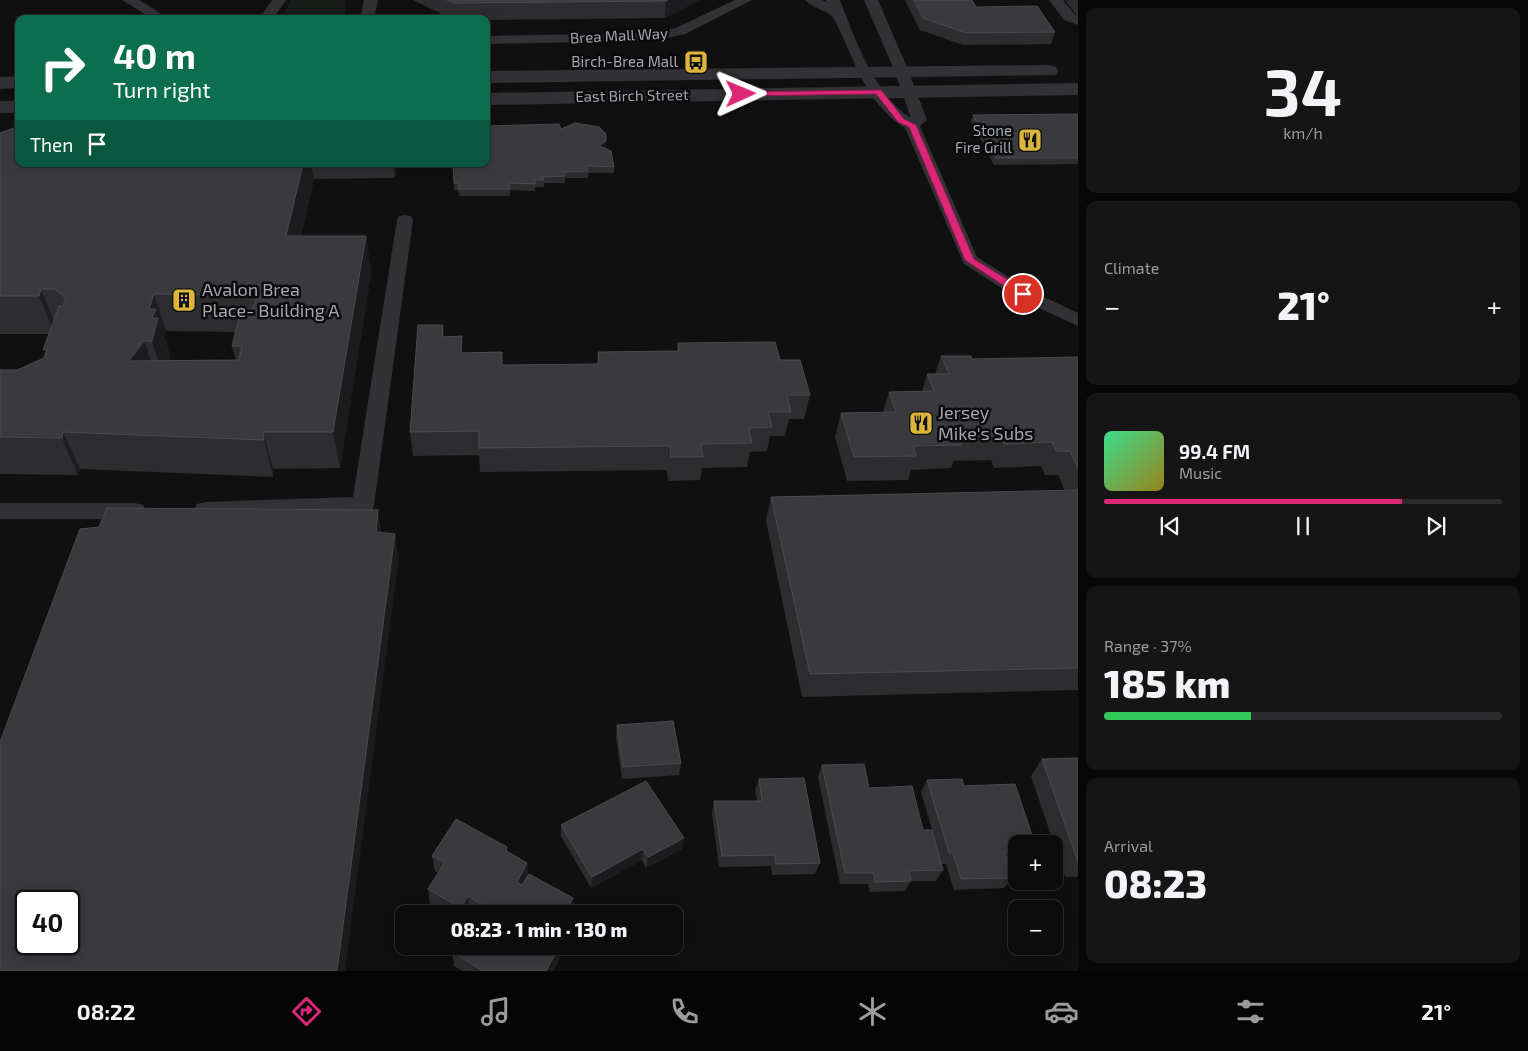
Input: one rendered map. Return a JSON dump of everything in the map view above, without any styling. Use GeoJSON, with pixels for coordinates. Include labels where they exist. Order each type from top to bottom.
{"type":"FeatureCollection","features":[{"type":"Feature","properties":{"kind":"street","name":"East Birch Street"},"geometry":{"type":"LineString","coordinates":[[490,77],[1068,71]]}},
{"type":"Feature","properties":{"kind":"street"},"geometry":{"type":"LineString","coordinates":[[0,83],[15,82]]}},
{"type":"Feature","properties":{"kind":"street","name":"East Birch Street"},"geometry":{"type":"LineString","coordinates":[[490,99],[1078,89]]}},
{"type":"Feature","properties":{"kind":"street"},"geometry":{"type":"LineString","coordinates":[[0,107],[15,107]]}},
{"type":"Feature","properties":{"kind":"lane"},"geometry":{"type":"LineString","coordinates":[[129,0],[156,15]]}},
{"type":"Feature","properties":{"kind":"lane"},"geometry":{"type":"LineString","coordinates":[[269,15],[279,0]]}},
{"type":"Feature","properties":{"kind":"lane"},"geometry":{"type":"LineString","coordinates":[[368,15],[371,0]]}},
{"type":"Feature","properties":{"kind":"lane","name":"Brea Mall Way"},"geometry":{"type":"LineString","coordinates":[[490,40],[653,37],[680,32],[745,0]]}},
{"type":"Feature","properties":{"kind":"lane"},"geometry":{"type":"LineString","coordinates":[[812,0],[839,15]]}},
{"type":"Feature","properties":{"kind":"lane"},"geometry":{"type":"LineString","coordinates":[[833,0],[863,72],[901,120],[912,125],[970,260],[1023,294],[1078,320]]}},
{"type":"Feature","properties":{"kind":"lane"},"geometry":{"type":"LineString","coordinates":[[871,0],[902,72],[919,120],[912,125]]}},
{"type":"Feature","properties":{"kind":"lane"},"geometry":{"type":"LineString","coordinates":[[1056,0],[1069,17],[1078,21]]}},
{"type":"Feature","properties":{"kind":"lane"},"geometry":{"type":"LineString","coordinates":[[357,534],[363,506],[405,220]]}},
{"type":"Feature","properties":{"kind":"lane"},"geometry":{"type":"LineString","coordinates":[[188,510],[363,506]]}},
{"type":"Feature","properties":{"kind":"lane"},"geometry":{"type":"LineString","coordinates":[[0,512],[159,511]]}},
{"type":"Feature","properties":{"kind":"shaded area"},"geometry":{"type":"Polygon","coordinates":[[[291,0],[346,0],[345,15],[282,15],[291,0]]]}},
{"type":"Feature","properties":{"kind":"building"},"geometry":{"type":"Polygon","coordinates":[[[447,0],[668,0],[454,3],[447,0]]]}},
{"type":"Feature","properties":{"kind":"building"},"geometry":{"type":"Polygon","coordinates":[[[914,0],[972,0],[976,7],[1037,6],[1055,32],[966,33],[923,18],[914,0]]]}},
{"type":"Feature","properties":{"kind":"building","name":"Stone Fire Grill"},"geometry":{"type":"Polygon","coordinates":[[[1078,114],[1078,158],[996,158],[973,115],[1078,114]]]}},
{"type":"Feature","properties":{"kind":"building"},"geometry":{"type":"Polygon","coordinates":[[[575,123],[599,127],[606,134],[606,141],[599,146],[611,151],[614,167],[586,166],[588,171],[563,172],[565,176],[542,177],[544,180],[535,180],[535,184],[508,183],[510,189],[458,189],[459,183],[454,183],[453,167],[490,167],[490,126],[559,124],[561,129],[575,123]]]}},
{"type":"Feature","properties":{"kind":"building","name":"Avalon Brea Place- Building A"},"geometry":{"type":"Polygon","coordinates":[[[15,127],[15,167],[302,167],[286,236],[366,236],[333,432],[263,432],[264,440],[63,432],[62,438],[0,437],[0,370],[17,370],[44,358],[47,349],[43,350],[59,306],[63,306],[66,298],[55,289],[41,289],[39,296],[0,296],[0,133],[15,127]],[[154,294],[149,309],[156,309],[152,318],[158,318],[152,341],[144,341],[129,361],[239,360],[242,346],[232,346],[239,318],[243,319],[246,309],[253,309],[257,295],[154,294]]]}},
{"type":"Feature","properties":{"kind":"building"},"geometry":{"type":"Polygon","coordinates":[[[418,325],[443,325],[442,337],[462,336],[461,353],[502,352],[502,365],[599,364],[598,352],[679,351],[678,343],[775,342],[780,360],[800,360],[810,395],[787,395],[791,412],[768,412],[772,427],[749,428],[752,443],[701,444],[703,457],[671,457],[670,446],[479,448],[479,431],[410,432],[418,325]]]}},
{"type":"Feature","properties":{"kind":"building"},"geometry":{"type":"Polygon","coordinates":[[[941,356],[971,356],[972,359],[1078,357],[1078,469],[1070,451],[1056,451],[1052,442],[1004,444],[1002,436],[957,437],[961,445],[913,446],[916,456],[854,457],[841,413],[896,412],[889,392],[934,391],[927,374],[949,374],[941,356]]]}},
{"type":"Feature","properties":{"kind":"building"},"geometry":{"type":"Polygon","coordinates":[[[1078,490],[1078,668],[810,674],[771,497],[1078,490]]]}},
{"type":"Feature","properties":{"kind":"building"},"geometry":{"type":"Polygon","coordinates":[[[107,508],[378,510],[376,532],[395,534],[337,971],[0,971],[0,742],[80,529],[99,527],[107,508]]]}},
{"type":"Feature","properties":{"kind":"building"},"geometry":{"type":"Polygon","coordinates":[[[673,721],[681,763],[623,767],[617,725],[673,721]]]}},
{"type":"Feature","properties":{"kind":"building"},"geometry":{"type":"Polygon","coordinates":[[[1078,758],[1078,862],[1042,759],[1078,758]]]}},
{"type":"Feature","properties":{"kind":"building"},"geometry":{"type":"Polygon","coordinates":[[[864,764],[869,788],[912,786],[923,830],[932,830],[943,870],[909,871],[911,881],[875,882],[874,873],[845,873],[822,765],[864,764]]]}},
{"type":"Feature","properties":{"kind":"building"},"geometry":{"type":"Polygon","coordinates":[[[804,778],[820,863],[776,864],[775,855],[722,856],[714,801],[762,801],[759,779],[804,778]]]}},
{"type":"Feature","properties":{"kind":"building"},"geometry":{"type":"Polygon","coordinates":[[[962,779],[964,786],[1015,784],[1032,835],[1008,835],[1008,852],[1004,852],[1008,865],[1008,878],[961,879],[953,853],[949,853],[927,780],[962,779]]]}},
{"type":"Feature","properties":{"kind":"building"},"geometry":{"type":"Polygon","coordinates":[[[646,781],[684,838],[648,857],[643,849],[592,877],[561,825],[646,781]]]}},
{"type":"Feature","properties":{"kind":"building"},"geometry":{"type":"Polygon","coordinates":[[[456,819],[507,847],[505,850],[527,863],[517,882],[522,885],[529,874],[573,898],[569,905],[480,905],[468,896],[463,905],[456,905],[428,889],[445,862],[432,856],[456,819]]]}},
{"type":"Feature","properties":{"kind":"building"},"geometry":{"type":"Polygon","coordinates":[[[457,955],[555,955],[546,971],[483,971],[457,955]]]}},
{"type":"Feature","properties":{"kind":"place","name":"Birch-Brea Mall"},"geometry":{"type":"Point","coordinates":[696,62]}},
{"type":"Feature","properties":{"kind":"place","name":"Stone Fire Grill"},"geometry":{"type":"Point","coordinates":[1030,140]}},
{"type":"Feature","properties":{"kind":"place","name":"Avalon Brea Place- Building A"},"geometry":{"type":"Point","coordinates":[184,300]}},
{"type":"Feature","properties":{"kind":"place","name":"Jersey Mike's Subs"},"geometry":{"type":"Point","coordinates":[921,423]}},
{"type":"Feature","properties":{"kind":"route"},"geometry":{"type":"LineString","coordinates":[[741,94],[878,92],[901,120],[912,125],[970,260],[1023,294]]}}]}
